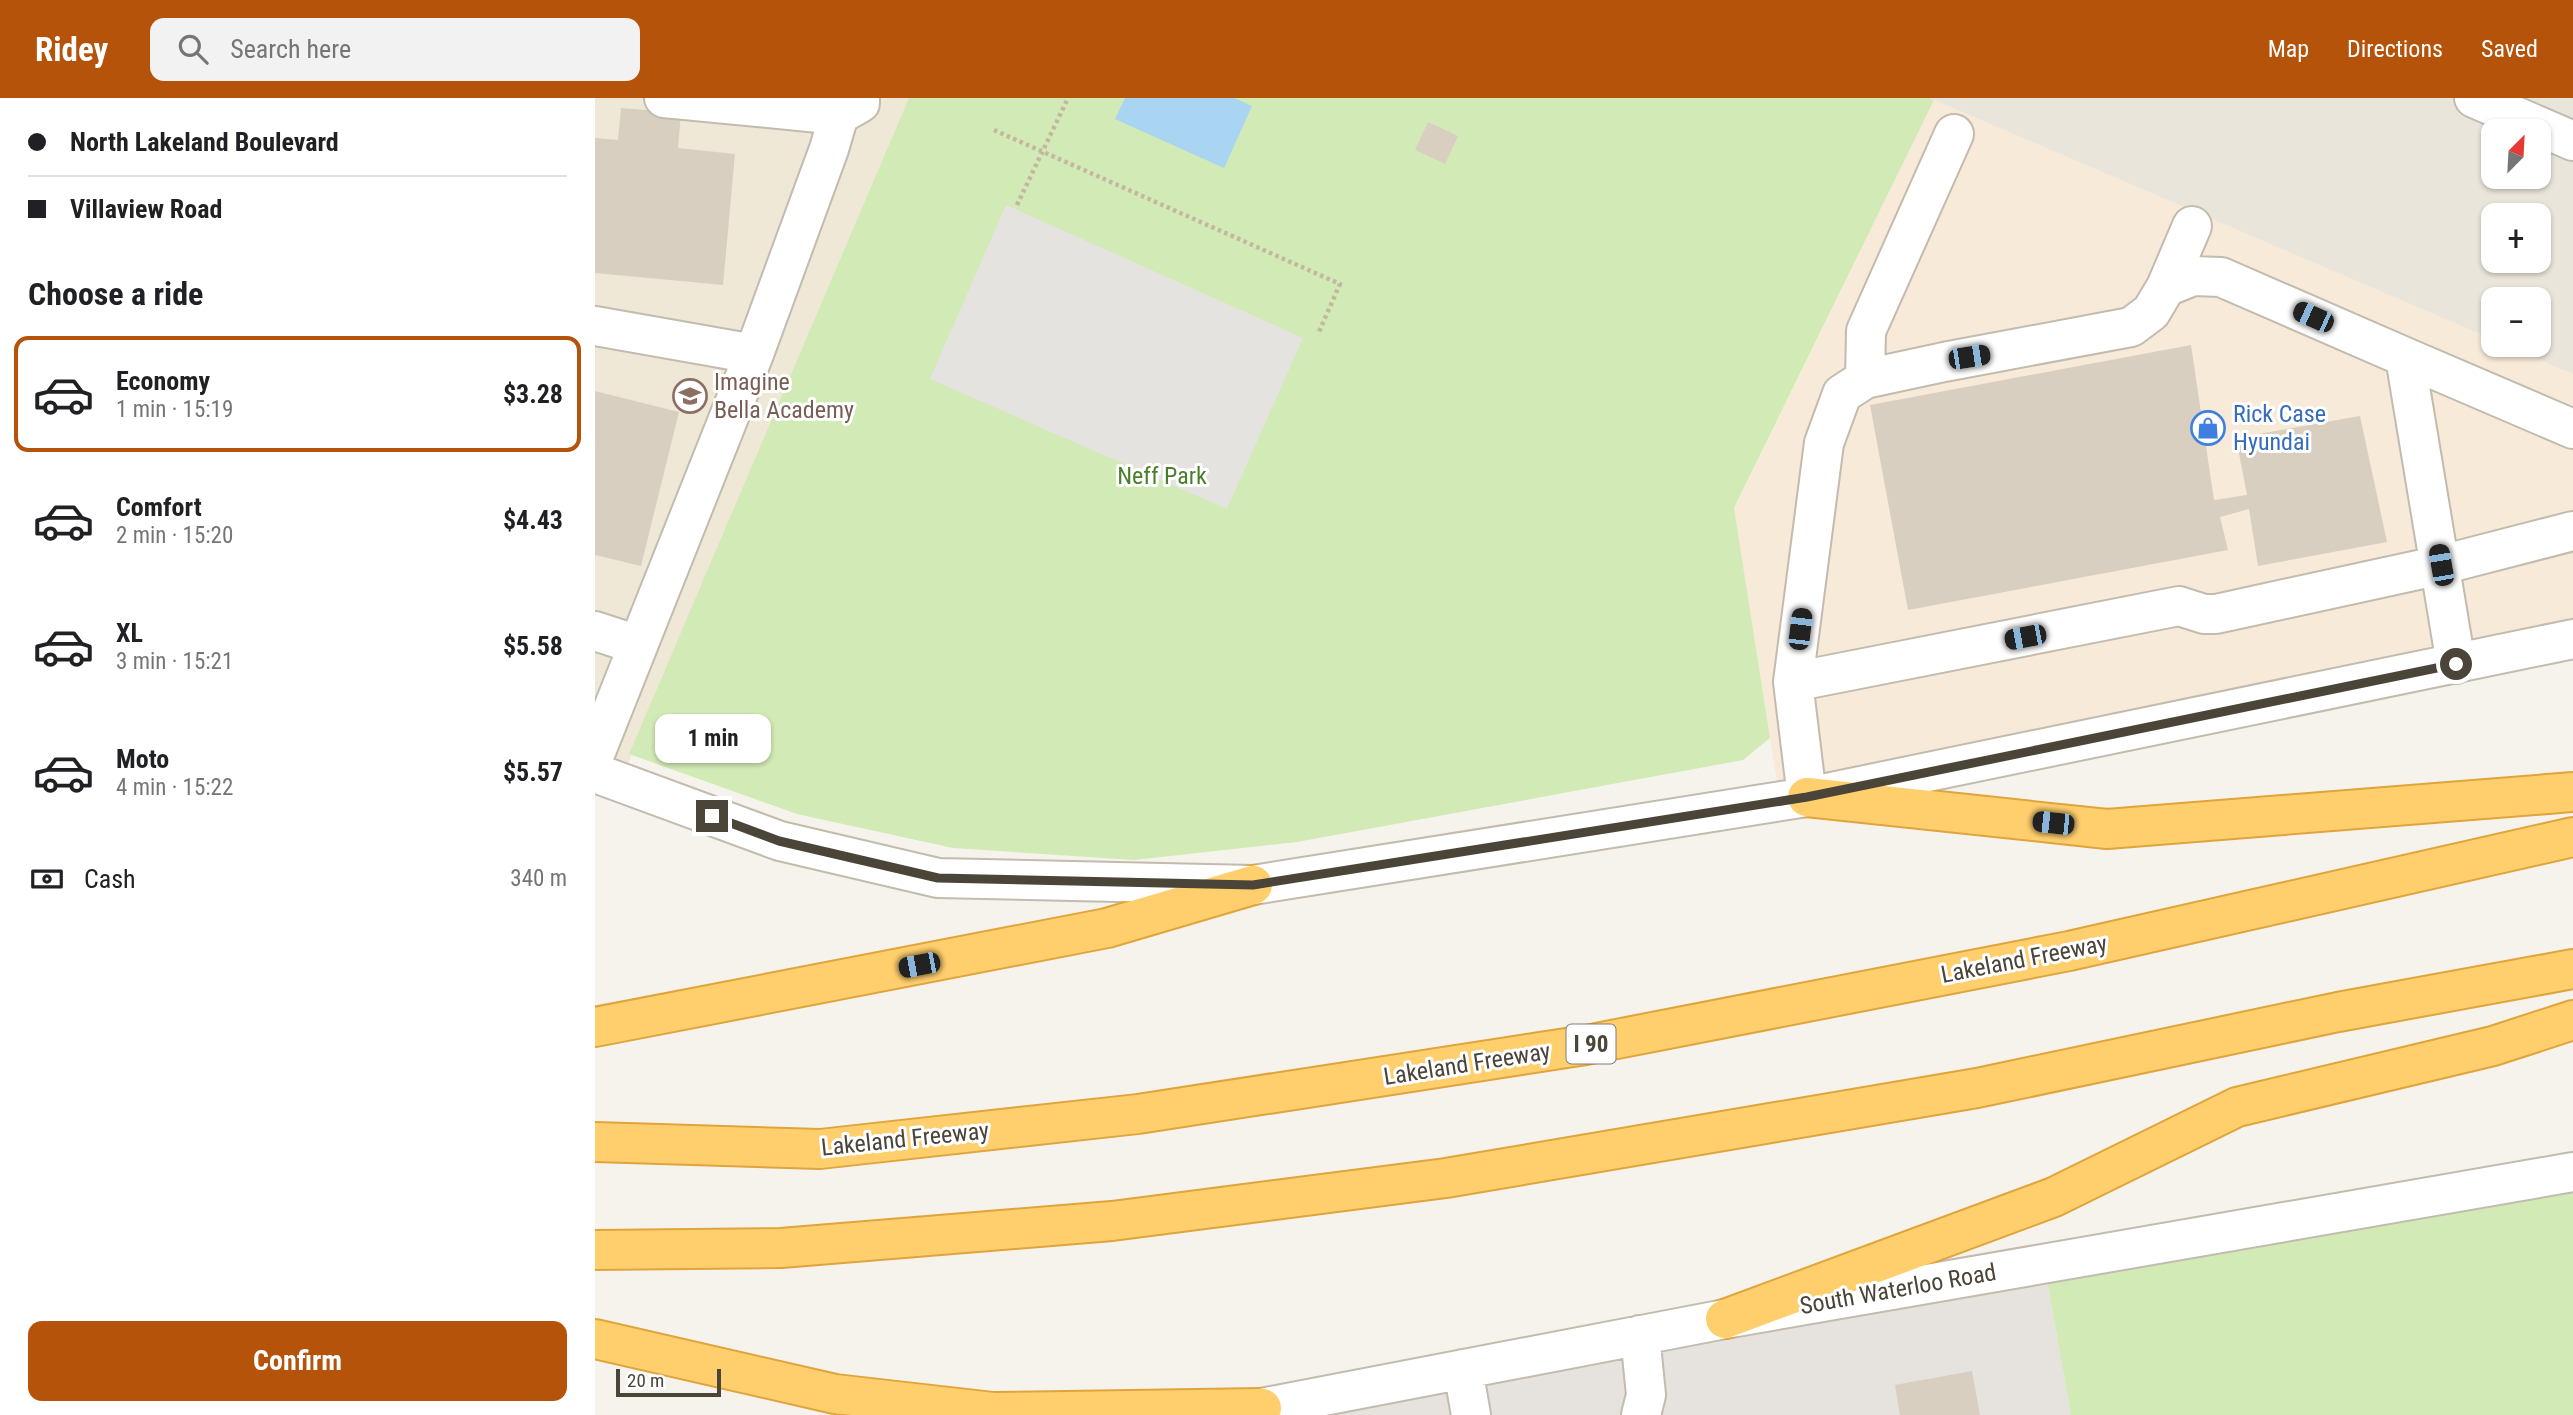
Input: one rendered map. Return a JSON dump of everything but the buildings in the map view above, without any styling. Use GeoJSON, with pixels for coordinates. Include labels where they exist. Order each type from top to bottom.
{"type":"FeatureCollection","features":[{"type":"Feature","properties":{"kind":"highway"},"geometry":{"type":"LineString","coordinates":[[1807,797],[2107,829],[2573,792]]}},
{"type":"Feature","properties":{"kind":"highway","name":"Lakeland Freeway"},"geometry":{"type":"LineString","coordinates":[[595,1142],[820,1149],[1137,1114],[1450,1066],[1586,1045],[2069,951],[2573,837]]}},
{"type":"Feature","properties":{"kind":"highway"},"geometry":{"type":"LineString","coordinates":[[595,1027],[1107,928],[1253,885]]}},
{"type":"Feature","properties":{"kind":"highway"},"geometry":{"type":"LineString","coordinates":[[595,1251],[781,1248],[1112,1221],[1446,1178],[1977,1088],[2338,1012],[2573,969]]}},
{"type":"Feature","properties":{"kind":"highway"},"geometry":{"type":"LineString","coordinates":[[1725,1319],[2054,1197],[2237,1107],[2493,1046],[2573,1020]]}},
{"type":"Feature","properties":{"kind":"highway"},"geometry":{"type":"LineString","coordinates":[[595,1339],[835,1394],[993,1412],[1262,1408]]}},
{"type":"Feature","properties":{"kind":"street"},"geometry":{"type":"LineString","coordinates":[[595,754],[754,354],[829,149],[850,106],[664,98]]}},
{"type":"Feature","properties":{"kind":"street"},"geometry":{"type":"LineString","coordinates":[[2474,98],[2573,141]]}},
{"type":"Feature","properties":{"kind":"street"},"geometry":{"type":"LineString","coordinates":[[1865,379],[1866,331],[1954,134]]}},
{"type":"Feature","properties":{"kind":"street"},"geometry":{"type":"LineString","coordinates":[[1807,797],[1793,682],[1824,443],[1842,394],[1865,379],[2131,327],[2151,312],[2166,287],[2192,226]]}},
{"type":"Feature","properties":{"kind":"street"},"geometry":{"type":"LineString","coordinates":[[2166,287],[2193,276],[2221,277],[2573,429]]}},
{"type":"Feature","properties":{"kind":"street"},"geometry":{"type":"LineString","coordinates":[[595,326],[754,354]]}},
{"type":"Feature","properties":{"kind":"street"},"geometry":{"type":"LineString","coordinates":[[2405,357],[2456,664]]}},
{"type":"Feature","properties":{"kind":"street"},"geometry":{"type":"LineString","coordinates":[[1793,682],[2179,607],[2204,614],[2216,614],[2441,565],[2573,531]]}},
{"type":"Feature","properties":{"kind":"street"},"geometry":{"type":"LineString","coordinates":[[595,631],[638,645]]}},
{"type":"Feature","properties":{"kind":"street"},"geometry":{"type":"LineString","coordinates":[[595,773],[779,841],[938,878],[1253,885],[1807,797],[2573,639]]}},
{"type":"Feature","properties":{"kind":"street","name":"South Waterloo Road"},"geometry":{"type":"LineString","coordinates":[[1224,1415],[1262,1408],[1345,1404],[1463,1369],[1640,1335],[2573,1172]]}},
{"type":"Feature","properties":{"kind":"street"},"geometry":{"type":"LineString","coordinates":[[1640,1335],[1646,1395],[1641,1415]]}},
{"type":"Feature","properties":{"kind":"street"},"geometry":{"type":"LineString","coordinates":[[1463,1369],[1471,1415]]}},
{"type":"Feature","properties":{"kind":"path"},"geometry":{"type":"LineString","coordinates":[[1017,205],[1067,98]]}},
{"type":"Feature","properties":{"kind":"path"},"geometry":{"type":"LineString","coordinates":[[994,130],[1340,284],[1318,334]]}},
{"type":"Feature","properties":{"kind":"shaded area","name":"Imagine Bella Academy"},"geometry":{"type":"Polygon","coordinates":[[[595,98],[914,98],[654,695],[621,783],[595,773],[595,98]]]}},
{"type":"Feature","properties":{"kind":"shaded area"},"geometry":{"type":"Polygon","coordinates":[[[1929,98],[2573,98],[2573,374],[2533,357],[2551,357],[2551,287],[2481,287],[2481,334],[1929,98]]]}},
{"type":"Feature","properties":{"kind":"shaded area"},"geometry":{"type":"Polygon","coordinates":[[[1934,100],[2481,334],[2481,357],[2533,357],[2573,374],[2573,639],[1780,801],[1734,509],[1934,100]]]}},
{"type":"Feature","properties":{"kind":"shaded area"},"geometry":{"type":"Polygon","coordinates":[[[1006,205],[1303,338],[1227,509],[930,379],[1006,205]]]}},
{"type":"Feature","properties":{"kind":"shaded area"},"geometry":{"type":"Polygon","coordinates":[[[2044,1263],[2071,1415],[1224,1415],[2044,1263]]]}},
{"type":"Feature","properties":{"kind":"green space","name":"Neff Park"},"geometry":{"type":"Polygon","coordinates":[[[909,98],[1934,100],[1734,508],[1770,738],[1743,760],[1297,842],[1134,860],[953,848],[797,814],[629,754],[909,98]]]}},
{"type":"Feature","properties":{"kind":"green space"},"geometry":{"type":"Polygon","coordinates":[[[2573,1172],[2573,1415],[2071,1415],[2044,1263],[2573,1172]]]}},
{"type":"Feature","properties":{"kind":"water"},"geometry":{"type":"Polygon","coordinates":[[[1125,98],[1234,98],[1252,106],[1224,168],[1115,119],[1125,98]]]}},
{"type":"Feature","properties":{"kind":"place","name":"Imagine Bella Academy"},"geometry":{"type":"Point","coordinates":[690,396]}},
{"type":"Feature","properties":{"kind":"place","name":"Rick Case Hyundai"},"geometry":{"type":"Point","coordinates":[2208,428]}},
{"type":"Feature","properties":{"kind":"route"},"geometry":{"type":"LineString","coordinates":[[712,816],[779,841],[938,878],[1253,885],[1807,797],[2456,664]]}}]}
